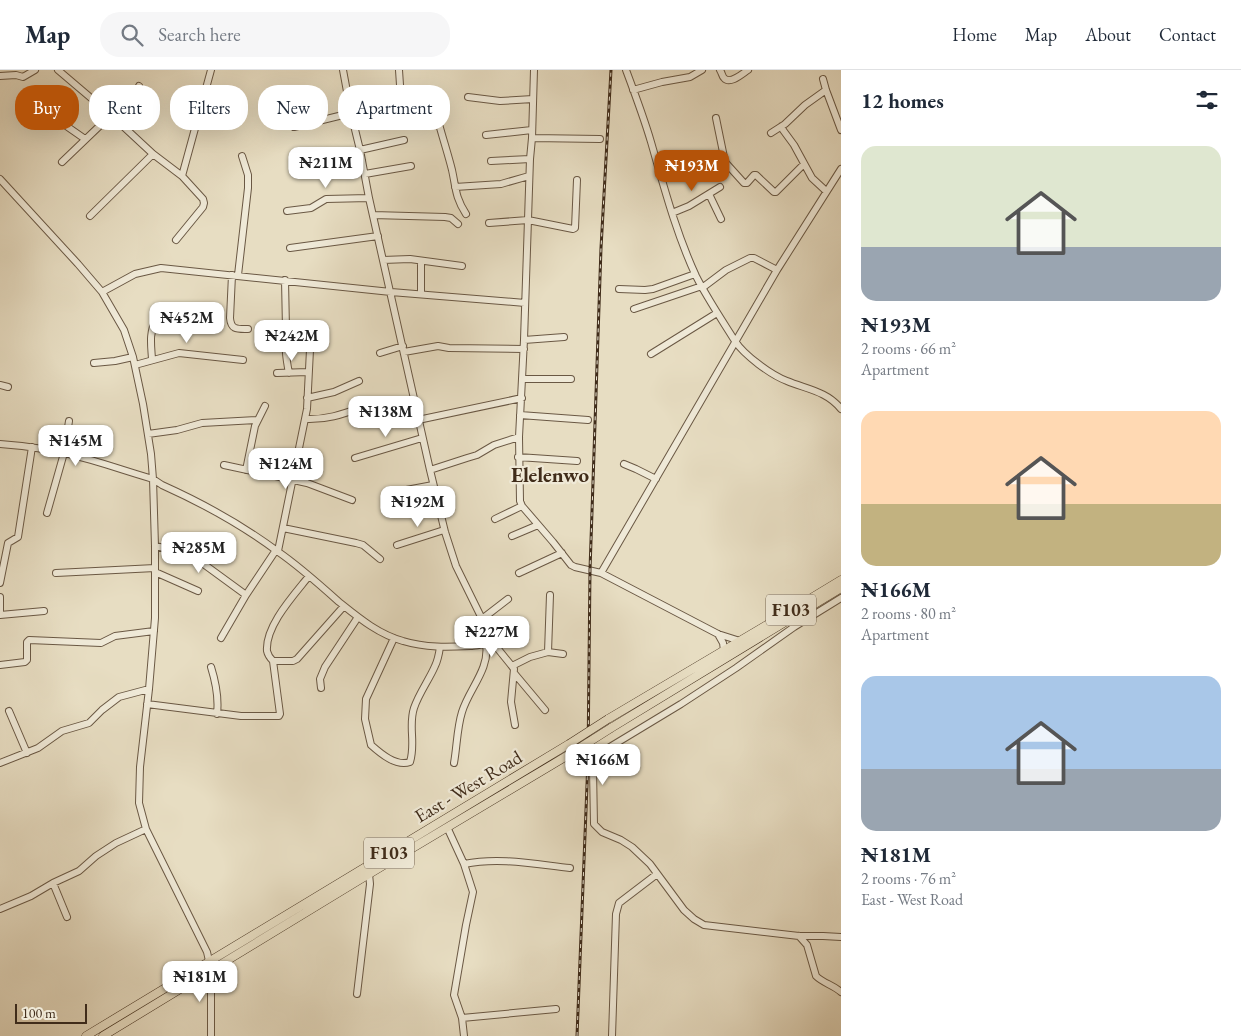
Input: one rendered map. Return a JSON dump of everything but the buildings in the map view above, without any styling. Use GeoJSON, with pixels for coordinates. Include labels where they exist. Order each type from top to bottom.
{"type":"FeatureCollection","features":[{"type":"Feature","properties":{"kind":"main road","name":"East - West Road"},"geometry":{"type":"LineString","coordinates":[[86,1036],[841,580]]}},
{"type":"Feature","properties":{"kind":"main road","name":"East - West Road"},"geometry":{"type":"LineString","coordinates":[[103,1036],[611,728],[817,608],[841,588]]}},
{"type":"Feature","properties":{"kind":"street"},"geometry":{"type":"LineString","coordinates":[[0,76],[16,75],[23,77],[35,70]]}},
{"type":"Feature","properties":{"kind":"street"},"geometry":{"type":"LineString","coordinates":[[58,70],[89,96]]}},
{"type":"Feature","properties":{"kind":"street"},"geometry":{"type":"LineString","coordinates":[[182,176],[211,70]]}},
{"type":"Feature","properties":{"kind":"street"},"geometry":{"type":"LineString","coordinates":[[343,70],[346,85]]}},
{"type":"Feature","properties":{"kind":"street"},"geometry":{"type":"LineString","coordinates":[[399,70],[400,85]]}},
{"type":"Feature","properties":{"kind":"street"},"geometry":{"type":"LineString","coordinates":[[534,70],[526,304],[518,457],[519,494],[522,506],[575,567],[601,573],[718,634],[740,641]]}},
{"type":"Feature","properties":{"kind":"street"},"geometry":{"type":"LineString","coordinates":[[627,70],[672,213],[695,274],[717,313],[740,349],[769,372],[788,382],[823,394],[834,401],[841,409]]}},
{"type":"Feature","properties":{"kind":"street"},"geometry":{"type":"LineString","coordinates":[[633,90],[690,77],[702,70]]}},
{"type":"Feature","properties":{"kind":"street"},"geometry":{"type":"LineString","coordinates":[[720,70],[725,79],[732,80],[748,70]]}},
{"type":"Feature","properties":{"kind":"street"},"geometry":{"type":"LineString","coordinates":[[823,79],[841,130]]}},
{"type":"Feature","properties":{"kind":"street"},"geometry":{"type":"LineString","coordinates":[[771,133],[826,90]]}},
{"type":"Feature","properties":{"kind":"street"},"geometry":{"type":"LineString","coordinates":[[468,97],[500,101],[533,99]]}},
{"type":"Feature","properties":{"kind":"street"},"geometry":{"type":"LineString","coordinates":[[716,118],[725,162],[744,183],[747,183],[756,175],[776,192],[804,164]]}},
{"type":"Feature","properties":{"kind":"street"},"geometry":{"type":"LineString","coordinates":[[782,126],[782,130],[794,145],[816,182],[826,191]]}},
{"type":"Feature","properties":{"kind":"street"},"geometry":{"type":"LineString","coordinates":[[71,130],[85,140]]}},
{"type":"Feature","properties":{"kind":"street"},"geometry":{"type":"LineString","coordinates":[[62,162],[95,130]]}},
{"type":"Feature","properties":{"kind":"street"},"geometry":{"type":"LineString","coordinates":[[128,130],[153,154],[182,176],[203,198],[204,205],[176,240]]}},
{"type":"Feature","properties":{"kind":"street"},"geometry":{"type":"LineString","coordinates":[[355,130],[418,420],[444,530],[456,566],[489,633],[487,654],[483,666],[461,714],[454,762]]}},
{"type":"Feature","properties":{"kind":"street"},"geometry":{"type":"LineString","coordinates":[[441,130],[458,200],[466,214]]}},
{"type":"Feature","properties":{"kind":"street"},"geometry":{"type":"LineString","coordinates":[[486,135],[532,130]]}},
{"type":"Feature","properties":{"kind":"street"},"geometry":{"type":"LineString","coordinates":[[532,138],[600,139]]}},
{"type":"Feature","properties":{"kind":"street"},"geometry":{"type":"LineString","coordinates":[[360,150],[404,140]]}},
{"type":"Feature","properties":{"kind":"street"},"geometry":{"type":"LineString","coordinates":[[90,216],[153,154]]}},
{"type":"Feature","properties":{"kind":"street"},"geometry":{"type":"LineString","coordinates":[[242,156],[248,175],[248,188],[230,324],[233,327],[248,329]]}},
{"type":"Feature","properties":{"kind":"street"},"geometry":{"type":"LineString","coordinates":[[491,161],[530,159]]}},
{"type":"Feature","properties":{"kind":"street"},"geometry":{"type":"LineString","coordinates":[[317,168],[362,160]]}},
{"type":"Feature","properties":{"kind":"street"},"geometry":{"type":"LineString","coordinates":[[365,174],[411,166]]}},
{"type":"Feature","properties":{"kind":"street"},"geometry":{"type":"LineString","coordinates":[[601,573],[777,270],[841,169]]}},
{"type":"Feature","properties":{"kind":"street"},"geometry":{"type":"LineString","coordinates":[[455,187],[501,184],[529,176]]}},
{"type":"Feature","properties":{"kind":"street"},"geometry":{"type":"LineString","coordinates":[[0,179],[102,292],[124,330],[133,356],[148,434],[153,479],[155,546],[154,631],[141,753],[139,785],[141,811],[146,829],[203,942],[210,962],[211,1036]]}},
{"type":"Feature","properties":{"kind":"street"},"geometry":{"type":"LineString","coordinates":[[489,222],[528,220],[573,229],[575,228],[577,180]]}},
{"type":"Feature","properties":{"kind":"street"},"geometry":{"type":"LineString","coordinates":[[672,213],[689,206],[720,187]]}},
{"type":"Feature","properties":{"kind":"street"},"geometry":{"type":"LineString","coordinates":[[709,194],[721,218]]}},
{"type":"Feature","properties":{"kind":"street"},"geometry":{"type":"LineString","coordinates":[[287,211],[312,208],[326,199],[369,198]]}},
{"type":"Feature","properties":{"kind":"street"},"geometry":{"type":"LineString","coordinates":[[373,215],[445,217],[451,218],[458,224]]}},
{"type":"Feature","properties":{"kind":"street"},"geometry":{"type":"LineString","coordinates":[[290,248],[378,236]]}},
{"type":"Feature","properties":{"kind":"street"},"geometry":{"type":"LineString","coordinates":[[634,308],[702,287],[726,270],[750,258],[754,258],[777,270]]}},
{"type":"Feature","properties":{"kind":"street"},"geometry":{"type":"LineString","coordinates":[[383,260],[410,259],[462,266]]}},
{"type":"Feature","properties":{"kind":"street"},"geometry":{"type":"LineString","coordinates":[[421,261],[421,294]]}},
{"type":"Feature","properties":{"kind":"street"},"geometry":{"type":"LineString","coordinates":[[102,292],[135,274],[161,268],[526,304]]}},
{"type":"Feature","properties":{"kind":"street"},"geometry":{"type":"LineString","coordinates":[[619,289],[653,289],[695,274]]}},
{"type":"Feature","properties":{"kind":"street"},"geometry":{"type":"LineString","coordinates":[[285,280],[286,329],[288,330],[286,343],[289,373]]}},
{"type":"Feature","properties":{"kind":"street"},"geometry":{"type":"LineString","coordinates":[[650,354],[717,313]]}},
{"type":"Feature","properties":{"kind":"street"},"geometry":{"type":"LineString","coordinates":[[152,359],[150,335],[156,319]]}},
{"type":"Feature","properties":{"kind":"street"},"geometry":{"type":"LineString","coordinates":[[288,330],[323,328]]}},
{"type":"Feature","properties":{"kind":"street"},"geometry":{"type":"LineString","coordinates":[[221,638],[246,595],[277,551],[284,528],[307,409],[310,330]]}},
{"type":"Feature","properties":{"kind":"street"},"geometry":{"type":"LineString","coordinates":[[524,340],[564,337]]}},
{"type":"Feature","properties":{"kind":"street"},"geometry":{"type":"LineString","coordinates":[[380,354],[404,349],[438,346],[449,348],[524,349]]}},
{"type":"Feature","properties":{"kind":"street"},"geometry":{"type":"LineString","coordinates":[[135,365],[179,353],[243,360]]}},
{"type":"Feature","properties":{"kind":"street"},"geometry":{"type":"LineString","coordinates":[[94,363],[115,361],[133,356]]}},
{"type":"Feature","properties":{"kind":"street"},"geometry":{"type":"LineString","coordinates":[[277,373],[308,372]]}},
{"type":"Feature","properties":{"kind":"street"},"geometry":{"type":"LineString","coordinates":[[522,379],[571,379]]}},
{"type":"Feature","properties":{"kind":"street"},"geometry":{"type":"LineString","coordinates":[[307,398],[334,392],[359,381]]}},
{"type":"Feature","properties":{"kind":"street"},"geometry":{"type":"LineString","coordinates":[[0,385],[8,387]]}},
{"type":"Feature","properties":{"kind":"street"},"geometry":{"type":"LineString","coordinates":[[418,420],[522,398]]}},
{"type":"Feature","properties":{"kind":"street"},"geometry":{"type":"LineString","coordinates":[[246,470],[257,420],[264,406]]}},
{"type":"Feature","properties":{"kind":"street"},"geometry":{"type":"LineString","coordinates":[[305,419],[332,418],[363,407]]}},
{"type":"Feature","properties":{"kind":"street"},"geometry":{"type":"LineString","coordinates":[[385,419],[416,409]]}},
{"type":"Feature","properties":{"kind":"street"},"geometry":{"type":"LineString","coordinates":[[520,415],[588,420]]}},
{"type":"Feature","properties":{"kind":"street"},"geometry":{"type":"LineString","coordinates":[[148,434],[177,430],[202,423],[257,420]]}},
{"type":"Feature","properties":{"kind":"street"},"geometry":{"type":"LineString","coordinates":[[47,513],[64,453],[69,421]]}},
{"type":"Feature","properties":{"kind":"street"},"geometry":{"type":"LineString","coordinates":[[430,470],[477,455],[494,445],[519,437]]}},
{"type":"Feature","properties":{"kind":"street"},"geometry":{"type":"LineString","coordinates":[[355,458],[422,438]]}},
{"type":"Feature","properties":{"kind":"street"},"geometry":{"type":"LineString","coordinates":[[0,444],[64,453],[90,459],[153,479],[223,516],[277,551],[358,617],[375,629],[394,638],[411,643],[440,647],[479,646],[488,641]]}},
{"type":"Feature","properties":{"kind":"street"},"geometry":{"type":"LineString","coordinates":[[0,583],[8,543],[18,537],[32,447]]}},
{"type":"Feature","properties":{"kind":"street"},"geometry":{"type":"LineString","coordinates":[[518,457],[577,461]]}},
{"type":"Feature","properties":{"kind":"street"},"geometry":{"type":"LineString","coordinates":[[624,464],[656,479]]}},
{"type":"Feature","properties":{"kind":"street"},"geometry":{"type":"LineString","coordinates":[[224,465],[293,480],[352,500]]}},
{"type":"Feature","properties":{"kind":"street"},"geometry":{"type":"LineString","coordinates":[[401,491],[434,485]]}},
{"type":"Feature","properties":{"kind":"street"},"geometry":{"type":"LineString","coordinates":[[495,519],[522,506]]}},
{"type":"Feature","properties":{"kind":"street"},"geometry":{"type":"LineString","coordinates":[[512,536],[538,525]]}},
{"type":"Feature","properties":{"kind":"street"},"geometry":{"type":"LineString","coordinates":[[284,528],[364,545],[380,559]]}},
{"type":"Feature","properties":{"kind":"street"},"geometry":{"type":"LineString","coordinates":[[397,545],[444,530]]}},
{"type":"Feature","properties":{"kind":"street"},"geometry":{"type":"LineString","coordinates":[[155,546],[182,552],[194,557],[246,595]]}},
{"type":"Feature","properties":{"kind":"street"},"geometry":{"type":"LineString","coordinates":[[520,573],[562,553]]}},
{"type":"Feature","properties":{"kind":"street"},"geometry":{"type":"LineString","coordinates":[[56,572],[155,570],[198,591]]}},
{"type":"Feature","properties":{"kind":"street"},"geometry":{"type":"LineString","coordinates":[[147,704],[217,714],[279,716],[273,662],[267,652],[272,628],[286,605],[309,576]]}},
{"type":"Feature","properties":{"kind":"street"},"geometry":{"type":"LineString","coordinates":[[548,652],[550,595]]}},
{"type":"Feature","properties":{"kind":"street"},"geometry":{"type":"LineString","coordinates":[[0,597],[0,611]]}},
{"type":"Feature","properties":{"kind":"street"},"geometry":{"type":"LineString","coordinates":[[841,598],[817,608],[736,668],[595,756],[593,762],[594,824],[602,832],[632,847],[650,864],[684,910],[694,920],[704,925],[799,936],[841,938]]}},
{"type":"Feature","properties":{"kind":"street"},"geometry":{"type":"LineString","coordinates":[[482,619],[508,599]]}},
{"type":"Feature","properties":{"kind":"street"},"geometry":{"type":"LineString","coordinates":[[273,662],[295,661],[344,606]]}},
{"type":"Feature","properties":{"kind":"street"},"geometry":{"type":"LineString","coordinates":[[0,616],[44,611]]}},
{"type":"Feature","properties":{"kind":"street"},"geometry":{"type":"LineString","coordinates":[[321,688],[320,679],[324,667],[358,617]]}},
{"type":"Feature","properties":{"kind":"street"},"geometry":{"type":"LineString","coordinates":[[0,665],[26,662],[27,642],[29,640],[101,643],[115,636],[154,631]]}},
{"type":"Feature","properties":{"kind":"street"},"geometry":{"type":"LineString","coordinates":[[718,634],[723,643],[724,650]]}},
{"type":"Feature","properties":{"kind":"street"},"geometry":{"type":"LineString","coordinates":[[394,638],[366,699],[365,719],[371,745],[391,759],[403,764],[410,762],[413,749],[412,716],[414,708],[435,665],[440,647]]}},
{"type":"Feature","properties":{"kind":"street"},"geometry":{"type":"LineString","coordinates":[[488,641],[544,710]]}},
{"type":"Feature","properties":{"kind":"street"},"geometry":{"type":"LineString","coordinates":[[515,725],[511,702],[513,670],[530,657],[548,652],[563,654]]}},
{"type":"Feature","properties":{"kind":"street"},"geometry":{"type":"LineString","coordinates":[[211,667],[218,694],[217,714]]}},
{"type":"Feature","properties":{"kind":"street"},"geometry":{"type":"LineString","coordinates":[[0,763],[38,748],[62,731],[89,723],[114,699],[149,689]]}},
{"type":"Feature","properties":{"kind":"street"},"geometry":{"type":"LineString","coordinates":[[9,710],[28,753]]}},
{"type":"Feature","properties":{"kind":"street"},"geometry":{"type":"LineString","coordinates":[[447,827],[464,864],[473,892],[454,996],[462,1018],[464,1036]]}},
{"type":"Feature","properties":{"kind":"street"},"geometry":{"type":"LineString","coordinates":[[0,909],[31,896],[79,871],[96,856],[146,829]]}},
{"type":"Feature","properties":{"kind":"street"},"geometry":{"type":"LineString","coordinates":[[464,864],[481,860],[510,860],[570,868]]}},
{"type":"Feature","properties":{"kind":"street"},"geometry":{"type":"LineString","coordinates":[[357,994],[370,884],[369,874]]}},
{"type":"Feature","properties":{"kind":"street"},"geometry":{"type":"LineString","coordinates":[[612,1036],[616,914],[619,903],[657,874]]}},
{"type":"Feature","properties":{"kind":"street"},"geometry":{"type":"LineString","coordinates":[[53,883],[67,917]]}},
{"type":"Feature","properties":{"kind":"street"},"geometry":{"type":"LineString","coordinates":[[799,936],[807,945],[816,976],[841,992]]}},
{"type":"Feature","properties":{"kind":"street"},"geometry":{"type":"LineString","coordinates":[[462,1018],[556,1008]]}},
{"type":"Feature","properties":{"kind":"railway"},"geometry":{"type":"LineString","coordinates":[[577,1036],[588,760],[590,570],[601,248],[611,70]]}},
{"type":"Feature","properties":{"kind":"district","name":"Elelenwo"},"geometry":{"type":"Point","coordinates":[550,475]}}]}
